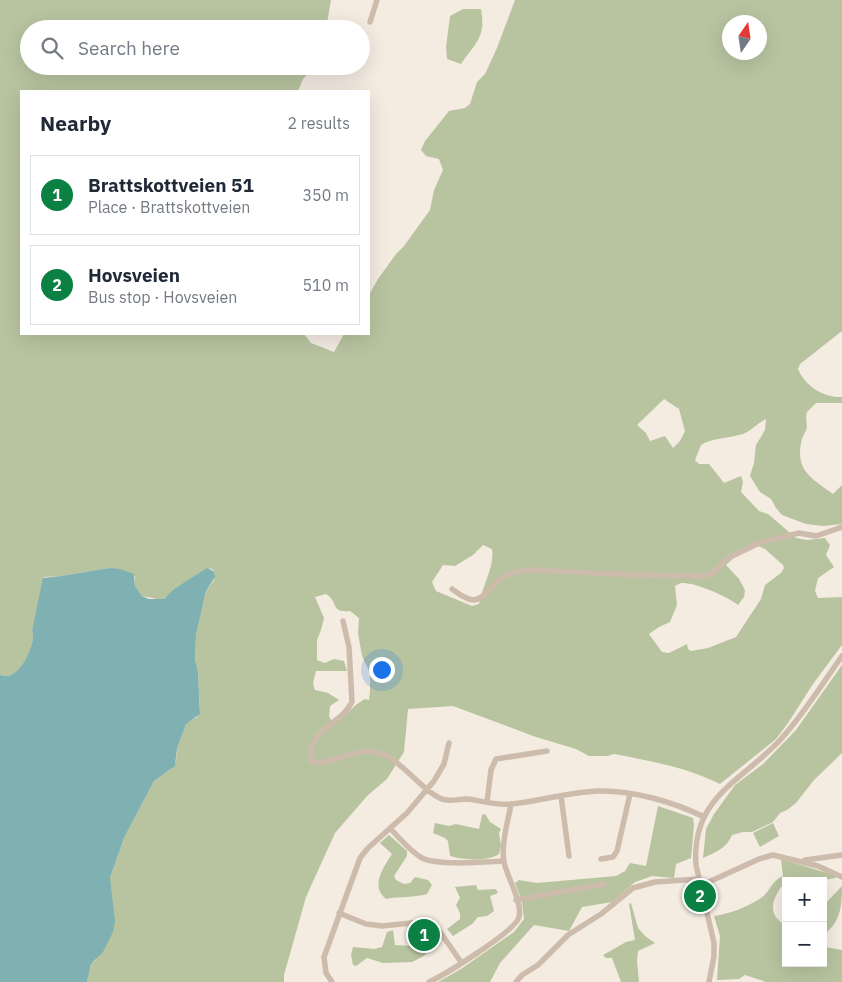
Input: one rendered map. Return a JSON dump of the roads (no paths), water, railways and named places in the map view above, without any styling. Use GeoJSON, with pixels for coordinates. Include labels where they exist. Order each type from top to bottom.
{"type":"FeatureCollection","features":[{"type":"Feature","properties":{"kind":"street"},"geometry":{"type":"LineString","coordinates":[[370,22],[377,0]]}},
{"type":"Feature","properties":{"kind":"street"},"geometry":{"type":"LineString","coordinates":[[452,589],[473,600],[482,596],[507,575],[520,570],[704,576],[712,574],[726,559],[759,542],[800,533],[816,536],[842,527]]}},
{"type":"Feature","properties":{"kind":"street"},"geometry":{"type":"LineString","coordinates":[[342,621],[349,647],[352,702],[347,709],[318,733],[310,752],[310,761],[318,763],[350,753],[366,751],[386,755],[434,796],[444,800],[466,799],[511,804],[598,792],[630,794],[683,808],[704,818]]}},
{"type":"Feature","properties":{"kind":"street"},"geometry":{"type":"LineString","coordinates":[[709,982],[714,956],[714,943],[698,879],[695,855],[698,833],[704,818],[714,800],[729,784],[782,738],[842,656]]}},
{"type":"Feature","properties":{"kind":"street"},"geometry":{"type":"LineString","coordinates":[[332,982],[326,973],[323,962],[326,946],[360,858],[428,790],[442,768],[449,743]]}},
{"type":"Feature","properties":{"kind":"street"},"geometry":{"type":"LineString","coordinates":[[487,802],[492,770],[496,759],[547,751]]}},
{"type":"Feature","properties":{"kind":"street"},"geometry":{"type":"LineString","coordinates":[[601,859],[613,857],[617,851],[630,794]]}},
{"type":"Feature","properties":{"kind":"street"},"geometry":{"type":"LineString","coordinates":[[561,796],[568,856]]}},
{"type":"Feature","properties":{"kind":"street"},"geometry":{"type":"LineString","coordinates":[[429,982],[514,926],[520,914],[504,861],[506,830],[511,804]]}},
{"type":"Feature","properties":{"kind":"street"},"geometry":{"type":"LineString","coordinates":[[390,828],[417,855],[430,860],[504,861]]}},
{"type":"Feature","properties":{"kind":"street"},"geometry":{"type":"LineString","coordinates":[[803,862],[805,860],[842,855]]}},
{"type":"Feature","properties":{"kind":"street"},"geometry":{"type":"LineString","coordinates":[[700,886],[766,856],[780,856],[803,862],[842,877]]}},
{"type":"Feature","properties":{"kind":"street"},"geometry":{"type":"LineString","coordinates":[[816,859],[816,866]]}},
{"type":"Feature","properties":{"kind":"street"},"geometry":{"type":"LineString","coordinates":[[516,982],[538,965],[568,935],[601,914],[633,888],[655,882],[698,879]]}},
{"type":"Feature","properties":{"kind":"street"},"geometry":{"type":"LineString","coordinates":[[516,900],[604,884]]}},
{"type":"Feature","properties":{"kind":"street"},"geometry":{"type":"LineString","coordinates":[[340,913],[366,924],[382,926],[431,922],[438,928],[461,962]]}},
{"type":"Feature","properties":{"kind":"water"},"geometry":{"type":"Polygon","coordinates":[[[109,568],[120,569],[134,574],[135,586],[142,596],[149,599],[164,599],[174,589],[208,568],[214,572],[215,577],[206,591],[196,635],[195,659],[198,672],[200,714],[186,724],[177,748],[175,766],[154,781],[124,838],[110,878],[115,921],[113,932],[103,952],[91,964],[87,982],[0,982],[0,675],[8,676],[13,674],[27,657],[32,642],[32,630],[43,578],[109,568]]]}},
{"type":"Feature","properties":{"kind":"place","name":"Hovsveien"},"geometry":{"type":"Point","coordinates":[700,896]}},
{"type":"Feature","properties":{"kind":"place","name":"Brattskottveien 51"},"geometry":{"type":"Point","coordinates":[424,935]}}]}
